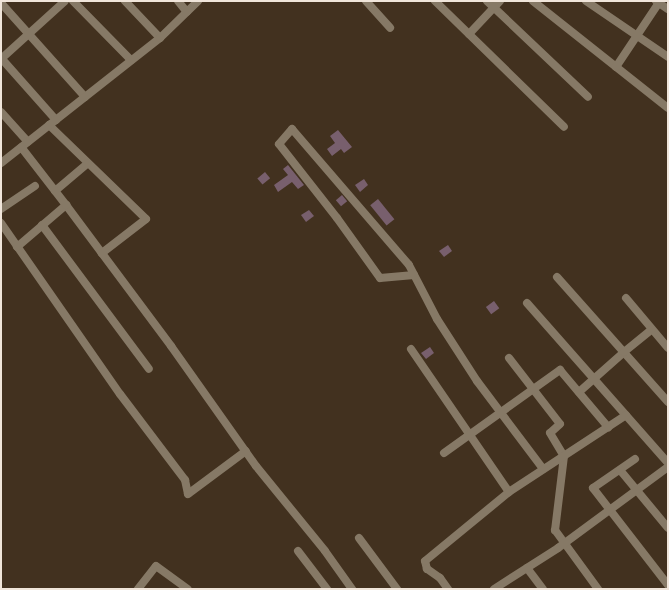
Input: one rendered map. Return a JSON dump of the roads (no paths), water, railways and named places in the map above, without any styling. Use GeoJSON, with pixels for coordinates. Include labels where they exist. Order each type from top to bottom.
{"type":"FeatureCollection","features":[{"type":"Feature","properties":{"kind":"street"},"geometry":{"type":"LineString","coordinates":[[66,1],[1,58],[53,123],[88,163],[146,219],[102,253]]}},
{"type":"Feature","properties":{"kind":"street"},"geometry":{"type":"LineString","coordinates":[[73,1],[131,60]]}},
{"type":"Feature","properties":{"kind":"street"},"geometry":{"type":"LineString","coordinates":[[126,1],[160,38]]}},
{"type":"Feature","properties":{"kind":"street"},"geometry":{"type":"LineString","coordinates":[[178,1],[187,12]]}},
{"type":"Feature","properties":{"kind":"street"},"geometry":{"type":"LineString","coordinates":[[1,163],[160,38],[198,1]]}},
{"type":"Feature","properties":{"kind":"street"},"geometry":{"type":"LineString","coordinates":[[366,1],[390,28]]}},
{"type":"Feature","properties":{"kind":"street"},"geometry":{"type":"LineString","coordinates":[[435,1],[564,127]]}},
{"type":"Feature","properties":{"kind":"street"},"geometry":{"type":"LineString","coordinates":[[487,1],[588,97]]}},
{"type":"Feature","properties":{"kind":"street"},"geometry":{"type":"LineString","coordinates":[[469,34],[500,1]]}},
{"type":"Feature","properties":{"kind":"street"},"geometry":{"type":"LineString","coordinates":[[534,1],[668,108]]}},
{"type":"Feature","properties":{"kind":"street"},"geometry":{"type":"LineString","coordinates":[[586,1],[668,57]]}},
{"type":"Feature","properties":{"kind":"street"},"geometry":{"type":"LineString","coordinates":[[616,67],[658,2],[668,10]]}},
{"type":"Feature","properties":{"kind":"street"},"geometry":{"type":"LineString","coordinates":[[1,3],[85,97]]}},
{"type":"Feature","properties":{"kind":"street"},"geometry":{"type":"LineString","coordinates":[[1,112],[55,191],[246,451],[325,551],[352,589]]}},
{"type":"Feature","properties":{"kind":"street"},"geometry":{"type":"LineString","coordinates":[[414,275],[380,278],[337,218],[279,144],[292,129],[405,260],[414,275],[437,319],[501,412],[543,469]]}},
{"type":"Feature","properties":{"kind":"street"},"geometry":{"type":"LineString","coordinates":[[55,191],[88,163]]}},
{"type":"Feature","properties":{"kind":"street"},"geometry":{"type":"LineString","coordinates":[[1,209],[35,186]]}},
{"type":"Feature","properties":{"kind":"street"},"geometry":{"type":"LineString","coordinates":[[17,247],[66,205]]}},
{"type":"Feature","properties":{"kind":"street"},"geometry":{"type":"LineString","coordinates":[[1,224],[120,394],[185,480],[188,494],[246,451]]}},
{"type":"Feature","properties":{"kind":"street"},"geometry":{"type":"LineString","coordinates":[[42,225],[149,369]]}},
{"type":"Feature","properties":{"kind":"street"},"geometry":{"type":"LineString","coordinates":[[558,277],[668,402]]}},
{"type":"Feature","properties":{"kind":"street"},"geometry":{"type":"LineString","coordinates":[[626,298],[651,330],[668,348]]}},
{"type":"Feature","properties":{"kind":"street"},"geometry":{"type":"LineString","coordinates":[[527,303],[668,463]]}},
{"type":"Feature","properties":{"kind":"street"},"geometry":{"type":"LineString","coordinates":[[579,392],[651,330]]}},
{"type":"Feature","properties":{"kind":"street"},"geometry":{"type":"LineString","coordinates":[[411,349],[509,492]]}},
{"type":"Feature","properties":{"kind":"street"},"geometry":{"type":"LineString","coordinates":[[509,358],[560,424],[550,433],[564,456],[555,530],[598,589]]}},
{"type":"Feature","properties":{"kind":"street"},"geometry":{"type":"LineString","coordinates":[[444,453],[560,370],[608,427]]}},
{"type":"Feature","properties":{"kind":"street"},"geometry":{"type":"LineString","coordinates":[[448,589],[440,578],[427,569],[425,561],[509,492],[626,415]]}},
{"type":"Feature","properties":{"kind":"street"},"geometry":{"type":"LineString","coordinates":[[635,459],[593,488],[668,586]]}},
{"type":"Feature","properties":{"kind":"street"},"geometry":{"type":"LineString","coordinates":[[494,589],[564,544],[668,467]]}},
{"type":"Feature","properties":{"kind":"street"},"geometry":{"type":"LineString","coordinates":[[620,470],[668,528]]}},
{"type":"Feature","properties":{"kind":"street"},"geometry":{"type":"LineString","coordinates":[[359,538],[397,589]]}},
{"type":"Feature","properties":{"kind":"street"},"geometry":{"type":"LineString","coordinates":[[298,550],[327,589]]}},
{"type":"Feature","properties":{"kind":"street"},"geometry":{"type":"LineString","coordinates":[[138,589],[156,566],[188,589]]}},
{"type":"Feature","properties":{"kind":"street"},"geometry":{"type":"LineString","coordinates":[[527,568],[543,589]]}}]}
